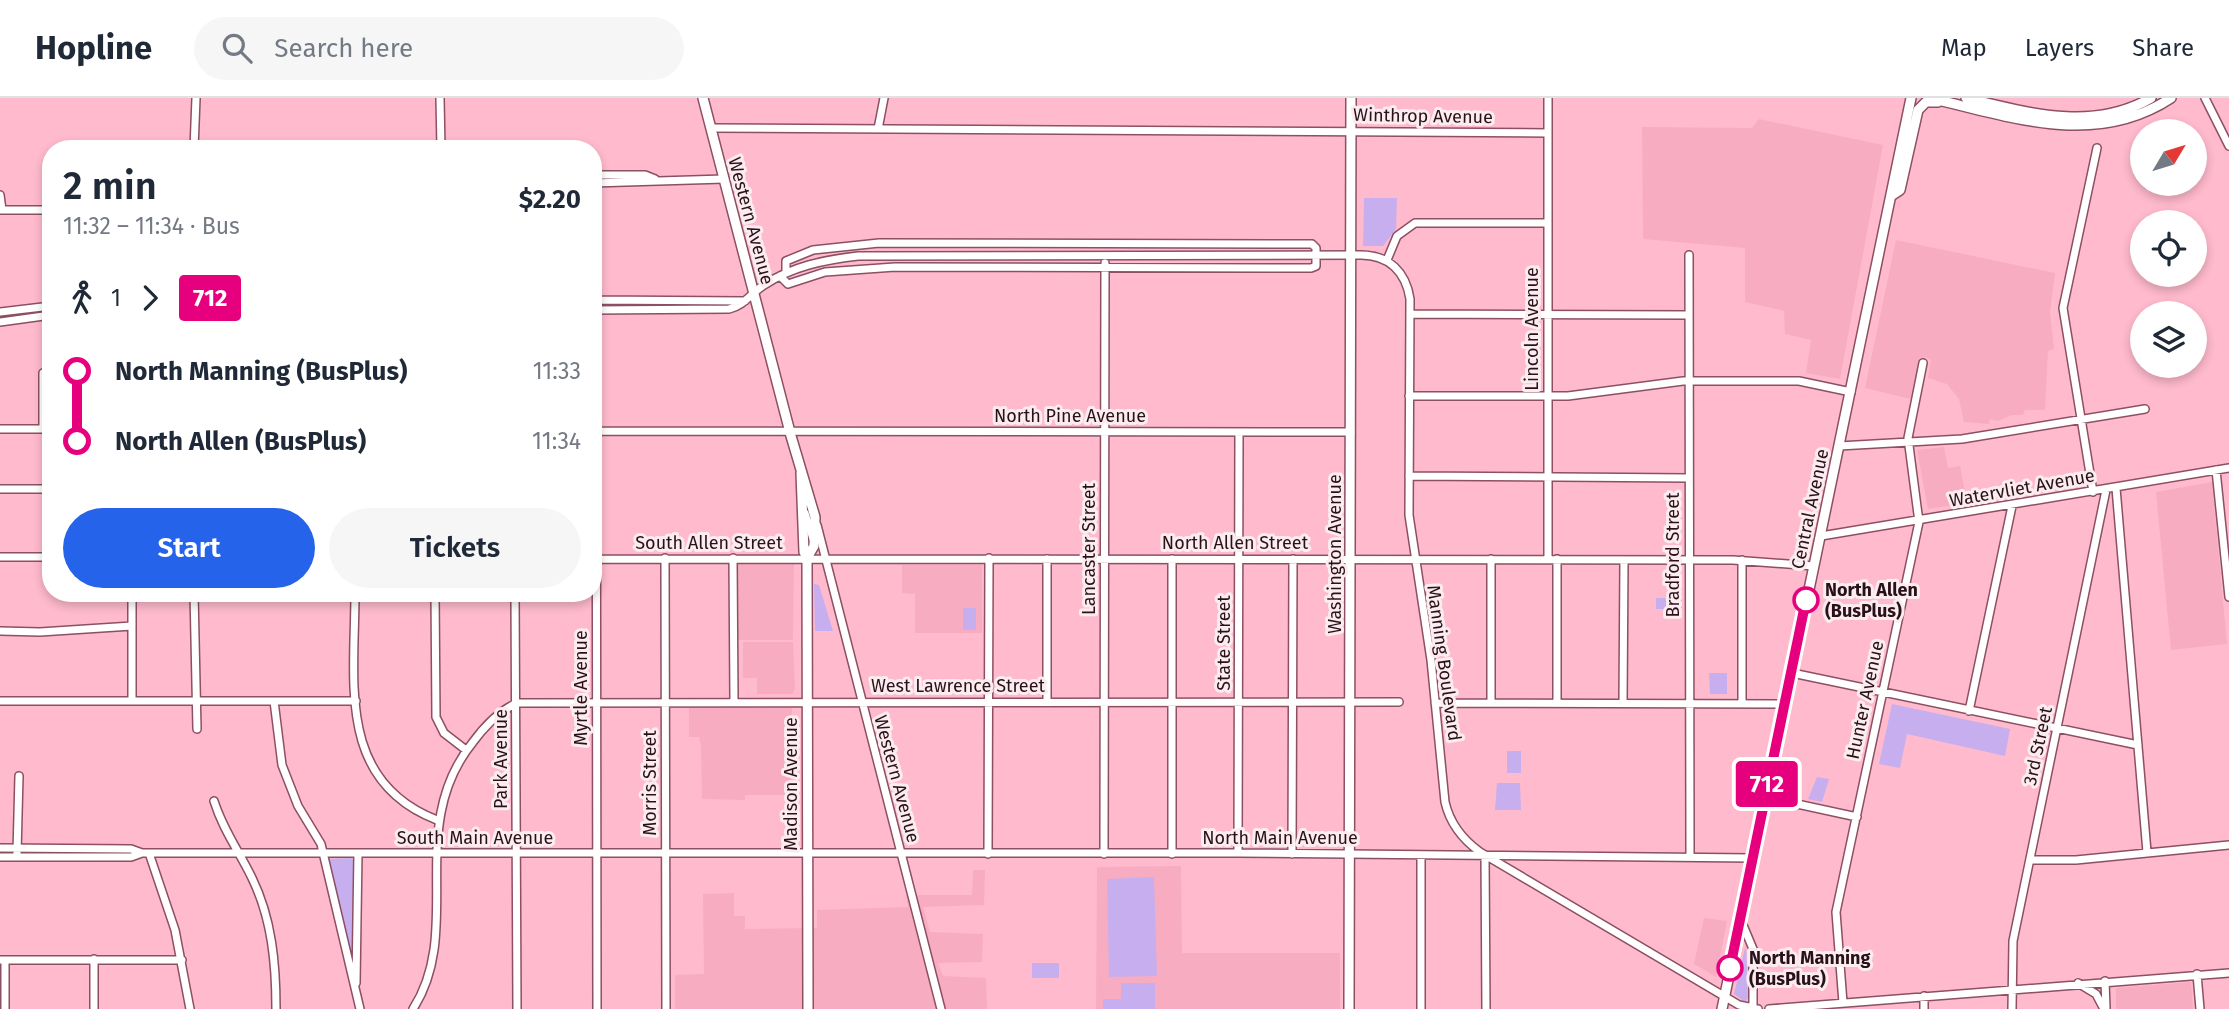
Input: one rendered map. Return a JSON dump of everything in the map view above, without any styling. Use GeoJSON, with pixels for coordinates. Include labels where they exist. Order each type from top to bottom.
{"type":"FeatureCollection","features":[{"type":"Feature","properties":{"kind":"main road","name":"Western Avenue"},"geometry":{"type":"LineString","coordinates":[[703,98],[801,473],[816,517]]}},
{"type":"Feature","properties":{"kind":"main road","name":"Washington Avenue"},"geometry":{"type":"LineString","coordinates":[[1349,1009],[1351,98]]}},
{"type":"Feature","properties":{"kind":"main road","name":"Central Avenue"},"geometry":{"type":"LineString","coordinates":[[1722,1009],[1911,98]]}},
{"type":"Feature","properties":{"kind":"main road"},"geometry":{"type":"LineString","coordinates":[[1930,98],[2080,127],[2120,122],[2171,98]]}},
{"type":"Feature","properties":{"kind":"main road"},"geometry":{"type":"LineString","coordinates":[[1966,98],[2079,119],[2118,113],[2151,98]]}},
{"type":"Feature","properties":{"kind":"main road"},"geometry":{"type":"LineString","coordinates":[[1984,98],[2001,106]]}},
{"type":"Feature","properties":{"kind":"main road"},"geometry":{"type":"LineString","coordinates":[[1891,196],[1900,190],[1919,110],[1926,102],[1946,102]]}},
{"type":"Feature","properties":{"kind":"main road","name":"Western Avenue"},"geometry":{"type":"LineString","coordinates":[[801,473],[804,509]]}},
{"type":"Feature","properties":{"kind":"main road","name":"Madison Avenue"},"geometry":{"type":"LineString","coordinates":[[804,509],[804,552],[807,558]]}},
{"type":"Feature","properties":{"kind":"main road","name":"Madison Avenue"},"geometry":{"type":"LineString","coordinates":[[808,1009],[807,558],[814,542],[816,517]]}},
{"type":"Feature","properties":{"kind":"street"},"geometry":{"type":"LineString","coordinates":[[194,140],[196,98]]}},
{"type":"Feature","properties":{"kind":"street"},"geometry":{"type":"LineString","coordinates":[[440,98],[441,140]]}},
{"type":"Feature","properties":{"kind":"street"},"geometry":{"type":"LineString","coordinates":[[878,129],[884,98]]}},
{"type":"Feature","properties":{"kind":"street","name":"Lincoln Avenue"},"geometry":{"type":"LineString","coordinates":[[1548,98],[1548,559]]}},
{"type":"Feature","properties":{"kind":"street"},"geometry":{"type":"LineString","coordinates":[[2205,98],[2229,146]]}},
{"type":"Feature","properties":{"kind":"street","name":"Winthrop Avenue"},"geometry":{"type":"LineString","coordinates":[[710,128],[1548,133]]}},
{"type":"Feature","properties":{"kind":"street"},"geometry":{"type":"LineString","coordinates":[[2092,492],[2063,308],[2097,148]]}},
{"type":"Feature","properties":{"kind":"street"},"geometry":{"type":"LineString","coordinates":[[602,180],[645,183],[656,179],[724,179]]}},
{"type":"Feature","properties":{"kind":"street"},"geometry":{"type":"LineString","coordinates":[[0,195],[1,210],[42,210]]}},
{"type":"Feature","properties":{"kind":"street"},"geometry":{"type":"LineString","coordinates":[[602,310],[721,310],[746,302],[783,275],[827,260],[895,255],[1351,255],[1378,256],[1387,260],[1401,231],[1417,223],[1548,223]]}},
{"type":"Feature","properties":{"kind":"street"},"geometry":{"type":"LineString","coordinates":[[894,243],[895,267]]}},
{"type":"Feature","properties":{"kind":"street"},"geometry":{"type":"LineString","coordinates":[[989,244],[989,267]]}},
{"type":"Feature","properties":{"kind":"street"},"geometry":{"type":"LineString","coordinates":[[989,244],[1312,244],[1317,256],[1316,266],[1311,268],[895,267],[825,272],[788,284],[783,275],[786,261],[807,252],[849,245],[989,244]]}},
{"type":"Feature","properties":{"kind":"street","name":"Lancaster Street"},"geometry":{"type":"LineString","coordinates":[[1104,854],[1105,244]]}},
{"type":"Feature","properties":{"kind":"street"},"geometry":{"type":"LineString","coordinates":[[1208,244],[1208,268]]}},
{"type":"Feature","properties":{"kind":"street","name":"Bradford Street"},"geometry":{"type":"LineString","coordinates":[[1689,255],[1690,855]]}},
{"type":"Feature","properties":{"kind":"street","name":"Manning Boulevard"},"geometry":{"type":"LineString","coordinates":[[1387,260],[1407,286],[1410,314],[1409,476],[1414,559],[1448,813],[1465,840],[1485,855],[1725,996],[1755,1009]]}},
{"type":"Feature","properties":{"kind":"street"},"geometry":{"type":"LineString","coordinates":[[602,300],[746,302]]}},
{"type":"Feature","properties":{"kind":"street"},"geometry":{"type":"LineString","coordinates":[[671,301],[671,310]]}},
{"type":"Feature","properties":{"kind":"street"},"geometry":{"type":"LineString","coordinates":[[0,312],[42,307]]}},
{"type":"Feature","properties":{"kind":"street"},"geometry":{"type":"LineString","coordinates":[[23,309],[24,318]]}},
{"type":"Feature","properties":{"kind":"street"},"geometry":{"type":"LineString","coordinates":[[1410,314],[1689,315]]}},
{"type":"Feature","properties":{"kind":"street"},"geometry":{"type":"LineString","coordinates":[[0,322],[42,316]]}},
{"type":"Feature","properties":{"kind":"street","name":"Hunter Avenue"},"geometry":{"type":"LineString","coordinates":[[1843,1003],[1836,912],[1919,522],[1908,443],[1923,363]]}},
{"type":"Feature","properties":{"kind":"street"},"geometry":{"type":"LineString","coordinates":[[1409,396],[1547,397],[1689,381],[1799,381],[1851,392]]}},
{"type":"Feature","properties":{"kind":"street"},"geometry":{"type":"LineString","coordinates":[[1839,446],[1970,438],[2145,409]]}},
{"type":"Feature","properties":{"kind":"street"},"geometry":{"type":"LineString","coordinates":[[0,429],[42,429]]}},
{"type":"Feature","properties":{"kind":"street","name":"North Pine Avenue"},"geometry":{"type":"LineString","coordinates":[[602,431],[1351,432]]}},
{"type":"Feature","properties":{"kind":"street","name":"State Street"},"geometry":{"type":"LineString","coordinates":[[1238,853],[1239,432]]}},
{"type":"Feature","properties":{"kind":"street","name":"Watervliet Avenue"},"geometry":{"type":"LineString","coordinates":[[1821,536],[1919,522],[2229,468]]}},
{"type":"Feature","properties":{"kind":"street"},"geometry":{"type":"LineString","coordinates":[[2216,470],[2229,597]]}},
{"type":"Feature","properties":{"kind":"street"},"geometry":{"type":"LineString","coordinates":[[1409,476],[1689,478]]}},
{"type":"Feature","properties":{"kind":"street"},"geometry":{"type":"LineString","coordinates":[[2116,488],[2147,852]]}},
{"type":"Feature","properties":{"kind":"street"},"geometry":{"type":"LineString","coordinates":[[0,489],[42,489]]}},
{"type":"Feature","properties":{"kind":"street","name":"3rd Street"},"geometry":{"type":"LineString","coordinates":[[2012,1009],[2013,942],[2106,490]]}},
{"type":"Feature","properties":{"kind":"street"},"geometry":{"type":"LineString","coordinates":[[1969,711],[2012,506]]}},
{"type":"Feature","properties":{"kind":"street","name":"Western Avenue"},"geometry":{"type":"LineString","coordinates":[[804,509],[814,542],[824,557]]}},
{"type":"Feature","properties":{"kind":"street","name":"Western Avenue"},"geometry":{"type":"LineString","coordinates":[[816,517],[941,1009]]}},
{"type":"Feature","properties":{"kind":"street"},"geometry":{"type":"LineString","coordinates":[[0,557],[42,557]]}},
{"type":"Feature","properties":{"kind":"street","name":"South Allen Street"},"geometry":{"type":"LineString","coordinates":[[602,559],[824,557]]}},
{"type":"Feature","properties":{"kind":"street","name":"North Allen Street"},"geometry":{"type":"LineString","coordinates":[[824,557],[1742,560],[1814,566]]}},
{"type":"Feature","properties":{"kind":"street","name":"Morris Street"},"geometry":{"type":"LineString","coordinates":[[665,558],[666,1009]]}},
{"type":"Feature","properties":{"kind":"street"},"geometry":{"type":"LineString","coordinates":[[733,558],[734,701]]}},
{"type":"Feature","properties":{"kind":"street"},"geometry":{"type":"LineString","coordinates":[[988,854],[989,558]]}},
{"type":"Feature","properties":{"kind":"street"},"geometry":{"type":"LineString","coordinates":[[1047,559],[1047,702]]}},
{"type":"Feature","properties":{"kind":"street"},"geometry":{"type":"LineString","coordinates":[[1172,559],[1172,854]]}},
{"type":"Feature","properties":{"kind":"street"},"geometry":{"type":"LineString","coordinates":[[1292,854],[1293,559]]}},
{"type":"Feature","properties":{"kind":"street"},"geometry":{"type":"LineString","coordinates":[[1491,559],[1491,703]]}},
{"type":"Feature","properties":{"kind":"street"},"geometry":{"type":"LineString","coordinates":[[1557,559],[1557,703]]}},
{"type":"Feature","properties":{"kind":"street"},"geometry":{"type":"LineString","coordinates":[[1623,703],[1624,560]]}},
{"type":"Feature","properties":{"kind":"street"},"geometry":{"type":"LineString","coordinates":[[1742,560],[1742,703]]}},
{"type":"Feature","properties":{"kind":"street"},"geometry":{"type":"LineString","coordinates":[[132,602],[132,701]]}},
{"type":"Feature","properties":{"kind":"street"},"geometry":{"type":"LineString","coordinates":[[194,602],[197,729]]}},
{"type":"Feature","properties":{"kind":"street"},"geometry":{"type":"LineString","coordinates":[[355,602],[359,738],[374,771],[398,799],[437,820]]}},
{"type":"Feature","properties":{"kind":"street"},"geometry":{"type":"LineString","coordinates":[[435,602],[436,717],[444,733],[466,750]]}},
{"type":"Feature","properties":{"kind":"street","name":"Park Avenue"},"geometry":{"type":"LineString","coordinates":[[515,602],[517,1009]]}},
{"type":"Feature","properties":{"kind":"street","name":"Myrtle Avenue"},"geometry":{"type":"LineString","coordinates":[[595,602],[597,1009]]}},
{"type":"Feature","properties":{"kind":"street"},"geometry":{"type":"LineString","coordinates":[[0,631],[40,632],[132,626]]}},
{"type":"Feature","properties":{"kind":"street"},"geometry":{"type":"LineString","coordinates":[[1791,673],[2138,745]]}},
{"type":"Feature","properties":{"kind":"street"},"geometry":{"type":"LineString","coordinates":[[0,701],[356,701]]}},
{"type":"Feature","properties":{"kind":"street"},"geometry":{"type":"LineString","coordinates":[[274,701],[276,736],[285,774],[302,813],[320,841],[360,1009]]}},
{"type":"Feature","properties":{"kind":"street","name":"West Lawrence Street"},"geometry":{"type":"LineString","coordinates":[[517,703],[1399,702]]}},
{"type":"Feature","properties":{"kind":"street"},"geometry":{"type":"LineString","coordinates":[[413,1009],[425,986],[433,951],[437,820],[451,776],[466,750],[491,722],[517,703]]}},
{"type":"Feature","properties":{"kind":"street"},"geometry":{"type":"LineString","coordinates":[[1435,703],[1784,705]]}},
{"type":"Feature","properties":{"kind":"street"},"geometry":{"type":"LineString","coordinates":[[17,853],[19,776]]}},
{"type":"Feature","properties":{"kind":"street"},"geometry":{"type":"LineString","coordinates":[[1765,797],[1857,817]]}},
{"type":"Feature","properties":{"kind":"street"},"geometry":{"type":"LineString","coordinates":[[214,801],[224,832],[256,886],[268,923],[276,1009]]}},
{"type":"Feature","properties":{"kind":"street"},"geometry":{"type":"LineString","coordinates":[[2030,860],[2076,860],[2229,845]]}},
{"type":"Feature","properties":{"kind":"street","name":"South Main Avenue"},"geometry":{"type":"LineString","coordinates":[[0,848],[17,853],[131,857],[146,853],[807,853]]}},
{"type":"Feature","properties":{"kind":"street","name":"South Main Avenue"},"geometry":{"type":"LineString","coordinates":[[0,857],[17,853]]}},
{"type":"Feature","properties":{"kind":"street"},"geometry":{"type":"LineString","coordinates":[[146,853],[182,960],[190,1009]]}},
{"type":"Feature","properties":{"kind":"street"},"geometry":{"type":"LineString","coordinates":[[356,994],[358,853]]}},
{"type":"Feature","properties":{"kind":"street","name":"North Main Avenue"},"geometry":{"type":"LineString","coordinates":[[807,853],[1690,855],[1752,858]]}},
{"type":"Feature","properties":{"kind":"street"},"geometry":{"type":"LineString","coordinates":[[1420,1009],[1421,855]]}},
{"type":"Feature","properties":{"kind":"street"},"geometry":{"type":"LineString","coordinates":[[1485,855],[1486,1009]]}},
{"type":"Feature","properties":{"kind":"street"},"geometry":{"type":"LineString","coordinates":[[1740,918],[1753,949],[1755,1009]]}},
{"type":"Feature","properties":{"kind":"street"},"geometry":{"type":"LineString","coordinates":[[94,959],[94,1009]]}},
{"type":"Feature","properties":{"kind":"street"},"geometry":{"type":"LineString","coordinates":[[5,1009],[3,960],[182,960]]}},
{"type":"Feature","properties":{"kind":"street"},"geometry":{"type":"LineString","coordinates":[[1769,1009],[2229,973]]}},
{"type":"Feature","properties":{"kind":"street"},"geometry":{"type":"LineString","coordinates":[[2197,974],[2200,1009]]}},
{"type":"Feature","properties":{"kind":"street"},"geometry":{"type":"LineString","coordinates":[[2105,981],[2105,1009]]}},
{"type":"Feature","properties":{"kind":"street"},"geometry":{"type":"LineString","coordinates":[[2077,983],[2096,994],[2105,1009]]}},
{"type":"Feature","properties":{"kind":"street"},"geometry":{"type":"LineString","coordinates":[[1924,996],[1924,1009]]}},
{"type":"Feature","properties":{"kind":"shaded area"},"geometry":{"type":"Polygon","coordinates":[[[1759,119],[1883,145],[1840,379],[1806,373],[1811,340],[1785,334],[1784,311],[1745,302],[1745,248],[1643,239],[1642,127],[1752,128],[1759,119]]]}},
{"type":"Feature","properties":{"kind":"shaded area"},"geometry":{"type":"Polygon","coordinates":[[[1364,198],[1397,198],[1396,229],[1383,246],[1363,246],[1364,198]]]}},
{"type":"Feature","properties":{"kind":"shaded area"},"geometry":{"type":"Polygon","coordinates":[[[1896,240],[2055,273],[2050,312],[2054,349],[2048,351],[2045,410],[2025,410],[2023,415],[2012,415],[1998,421],[1990,419],[1989,424],[1964,422],[1959,399],[1947,384],[1928,378],[1931,360],[1926,357],[1919,358],[1911,399],[1865,388],[1896,240]]]}},
{"type":"Feature","properties":{"kind":"shaded area"},"geometry":{"type":"Polygon","coordinates":[[[1944,447],[1948,468],[1960,466],[1967,503],[1928,509],[1917,450],[1944,447]]]}},
{"type":"Feature","properties":{"kind":"shaded area"},"geometry":{"type":"Polygon","coordinates":[[[2212,482],[2227,644],[2171,650],[2156,492],[2212,482]]]}},
{"type":"Feature","properties":{"kind":"shaded area"},"geometry":{"type":"Polygon","coordinates":[[[740,563],[794,564],[793,640],[737,640],[736,568],[740,563]]]}},
{"type":"Feature","properties":{"kind":"shaded area"},"geometry":{"type":"Polygon","coordinates":[[[902,565],[982,565],[982,633],[915,633],[915,594],[902,593],[902,565]]]}},
{"type":"Feature","properties":{"kind":"shaded area"},"geometry":{"type":"Polygon","coordinates":[[[814,584],[819,585],[833,631],[815,631],[814,584]]]}},
{"type":"Feature","properties":{"kind":"shaded area"},"geometry":{"type":"Polygon","coordinates":[[[1656,598],[1681,598],[1682,609],[1656,609],[1656,598]]]}},
{"type":"Feature","properties":{"kind":"shaded area"},"geometry":{"type":"Polygon","coordinates":[[[963,608],[976,608],[976,630],[963,630],[963,608]]]}},
{"type":"Feature","properties":{"kind":"shaded area"},"geometry":{"type":"Polygon","coordinates":[[[743,642],[793,642],[795,689],[792,694],[757,694],[757,678],[743,678],[743,642]]]}},
{"type":"Feature","properties":{"kind":"shaded area"},"geometry":{"type":"Polygon","coordinates":[[[1709,673],[1727,673],[1727,694],[1710,694],[1709,673]]]}},
{"type":"Feature","properties":{"kind":"shaded area"},"geometry":{"type":"Polygon","coordinates":[[[1892,704],[2010,729],[2005,756],[1907,734],[1900,768],[1879,764],[1892,704]]]}},
{"type":"Feature","properties":{"kind":"shaded area"},"geometry":{"type":"Polygon","coordinates":[[[689,708],[792,708],[791,795],[745,795],[745,800],[702,799],[701,746],[699,737],[689,737],[689,708]]]}},
{"type":"Feature","properties":{"kind":"shaded area"},"geometry":{"type":"Polygon","coordinates":[[[1507,751],[1521,751],[1521,773],[1507,773],[1507,751]]]}},
{"type":"Feature","properties":{"kind":"shaded area"},"geometry":{"type":"Polygon","coordinates":[[[1817,777],[1829,779],[1822,802],[1808,799],[1817,777]]]}},
{"type":"Feature","properties":{"kind":"shaded area"},"geometry":{"type":"Polygon","coordinates":[[[1497,783],[1520,783],[1521,810],[1495,810],[1497,783]]]}},
{"type":"Feature","properties":{"kind":"shaded area"},"geometry":{"type":"Polygon","coordinates":[[[328,859],[354,860],[353,961],[328,859]]]}},
{"type":"Feature","properties":{"kind":"shaded area"},"geometry":{"type":"Polygon","coordinates":[[[1181,866],[1182,953],[1340,953],[1340,1009],[1096,1009],[1097,867],[1181,866]]]}},
{"type":"Feature","properties":{"kind":"shaded area"},"geometry":{"type":"Polygon","coordinates":[[[973,870],[985,870],[984,905],[923,907],[930,932],[983,934],[982,962],[938,963],[943,976],[986,978],[987,1009],[675,1009],[675,975],[704,974],[703,894],[734,893],[734,916],[745,916],[745,929],[817,928],[817,910],[908,907],[906,895],[972,895],[973,870]]]}},
{"type":"Feature","properties":{"kind":"shaded area"},"geometry":{"type":"Polygon","coordinates":[[[1154,877],[1157,976],[1109,977],[1107,879],[1154,877]]]}},
{"type":"Feature","properties":{"kind":"shaded area"},"geometry":{"type":"Polygon","coordinates":[[[1704,918],[1727,921],[1716,977],[1694,964],[1704,918]]]}},
{"type":"Feature","properties":{"kind":"shaded area"},"geometry":{"type":"Polygon","coordinates":[[[1746,944],[1748,998],[1745,1002],[1734,994],[1746,944]]]}},
{"type":"Feature","properties":{"kind":"shaded area"},"geometry":{"type":"Polygon","coordinates":[[[1032,963],[1059,963],[1059,978],[1032,978],[1032,963]]]}},
{"type":"Feature","properties":{"kind":"shaded area"},"geometry":{"type":"Polygon","coordinates":[[[2191,982],[2193,1009],[2116,1009],[2116,988],[2191,982]]]}},
{"type":"Feature","properties":{"kind":"shaded area"},"geometry":{"type":"Polygon","coordinates":[[[1121,983],[1155,983],[1155,1009],[1103,1009],[1103,999],[1121,999],[1121,983]]]}},
{"type":"Feature","properties":{"kind":"bus line","name":"712"},"geometry":{"type":"LineString","coordinates":[[1730,968],[1806,600]]}},
{"type":"Feature","properties":{"kind":"place","name":"North Allen (BusPlus)"},"geometry":{"type":"Point","coordinates":[1806,600]}},
{"type":"Feature","properties":{"kind":"place","name":"North Manning (BusPlus)"},"geometry":{"type":"Point","coordinates":[1730,968]}}]}
